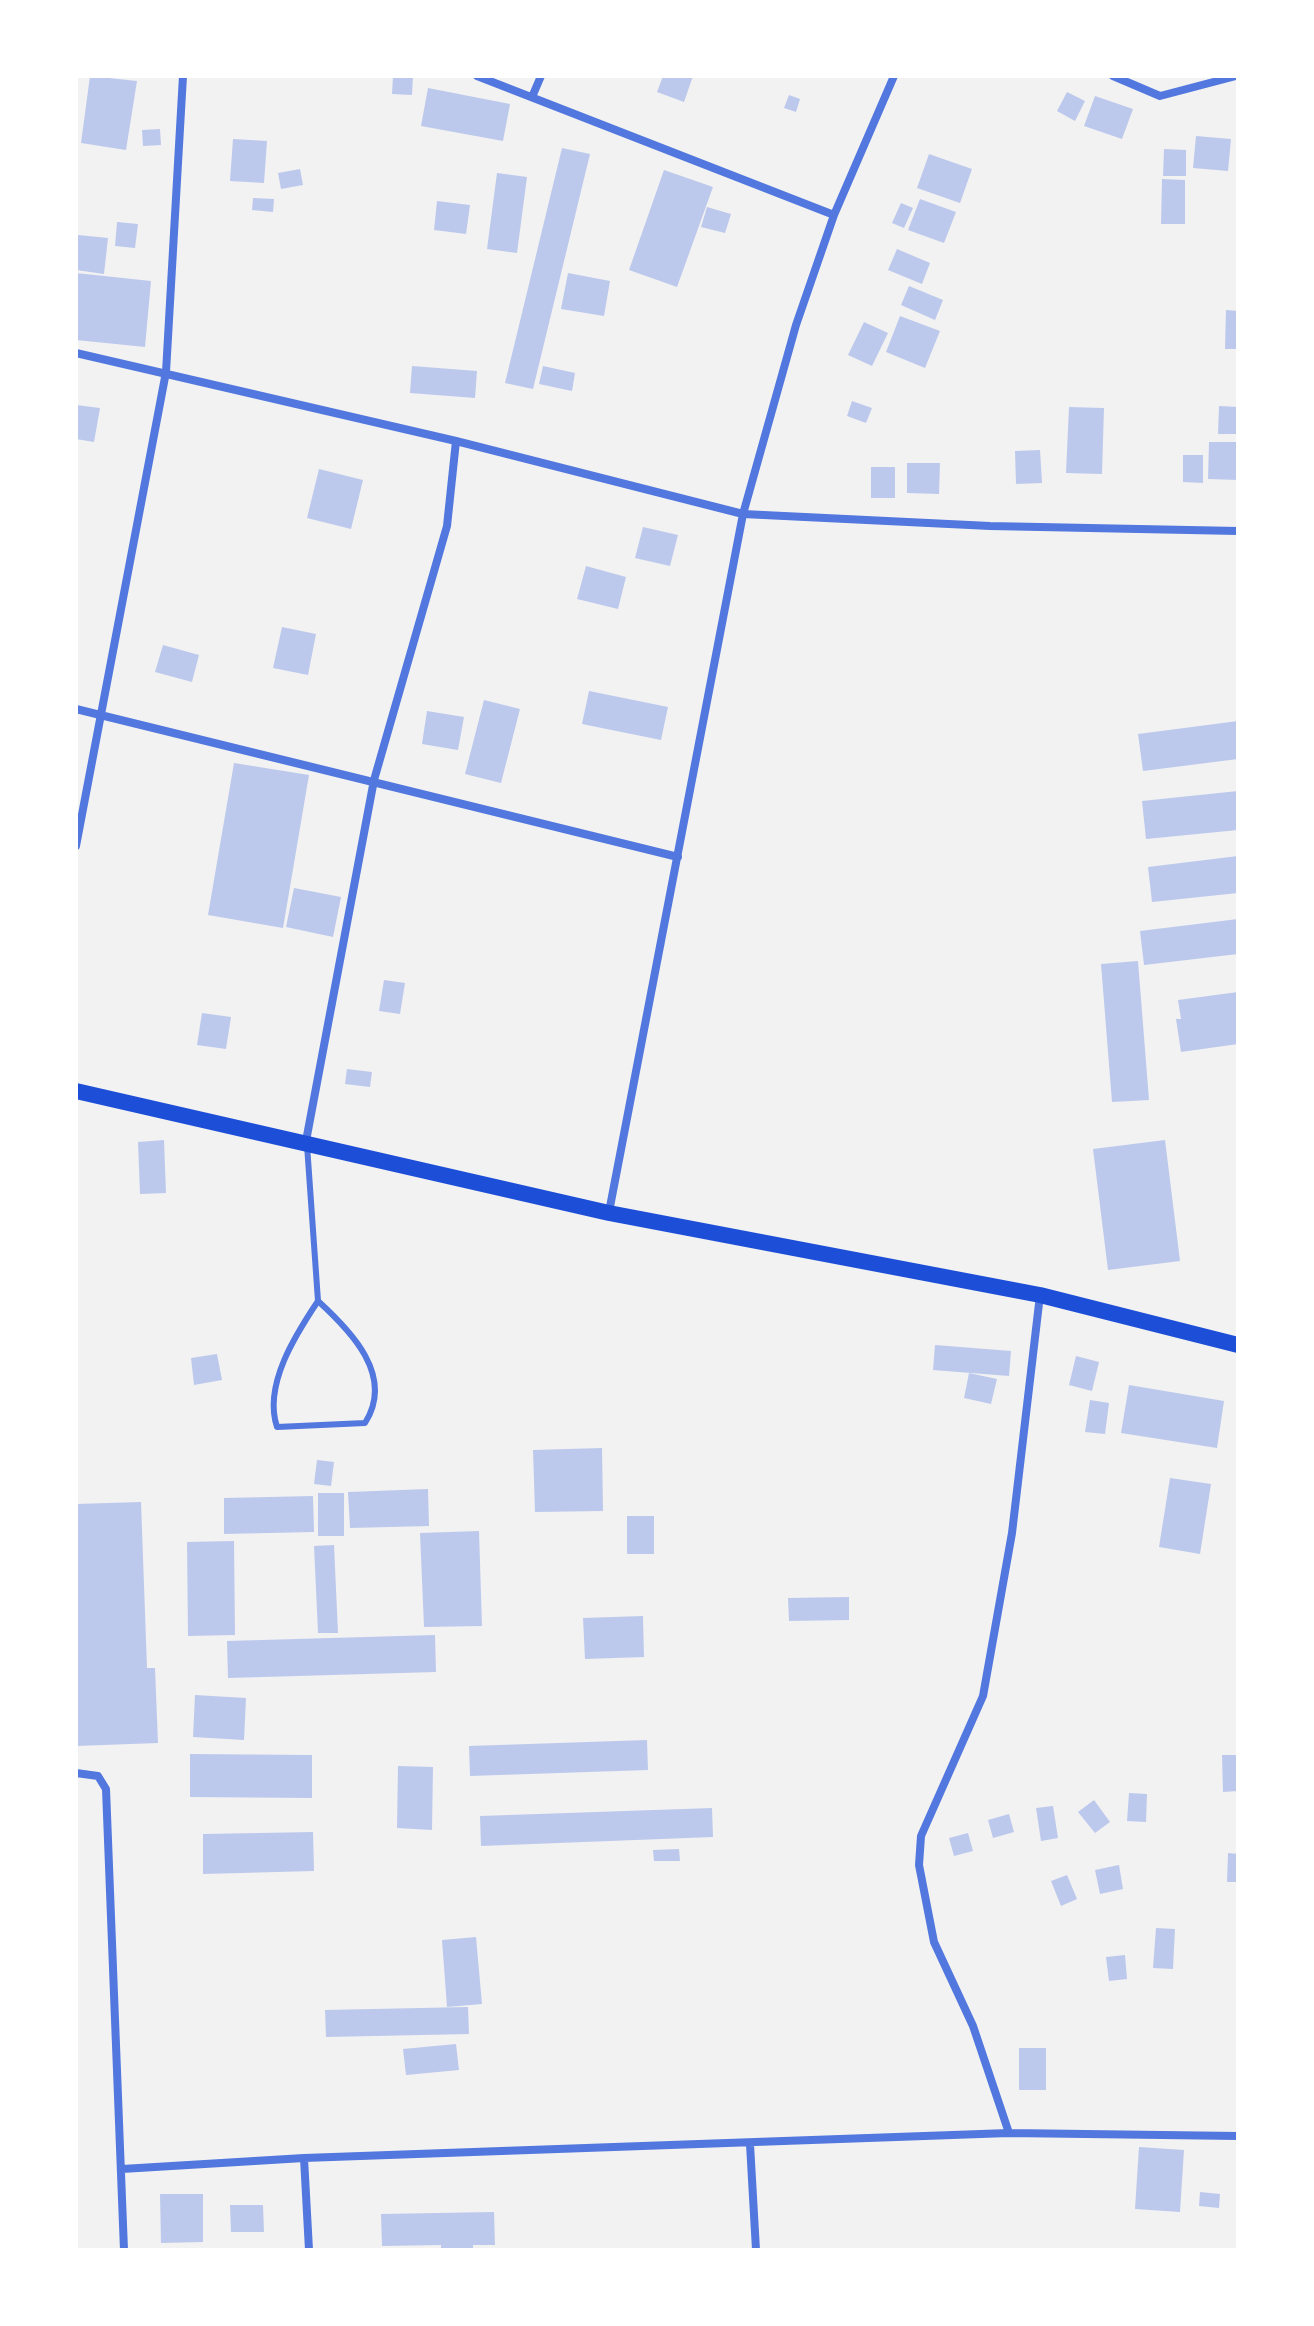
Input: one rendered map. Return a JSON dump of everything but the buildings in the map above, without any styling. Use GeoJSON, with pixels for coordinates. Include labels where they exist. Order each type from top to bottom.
{"type":"FeatureCollection","features":[{"type":"Feature","properties":{"kind":"main road"},"geometry":{"type":"LineString","coordinates":[[76,1091],[306,1141],[609,1213],[1040,1295],[1238,1345]]}},
{"type":"Feature","properties":{"kind":"street"},"geometry":{"type":"LineString","coordinates":[[76,846],[166,372],[183,76]]}},
{"type":"Feature","properties":{"kind":"street"},"geometry":{"type":"LineString","coordinates":[[477,76],[834,215]]}},
{"type":"Feature","properties":{"kind":"street"},"geometry":{"type":"LineString","coordinates":[[532,97],[541,76]]}},
{"type":"Feature","properties":{"kind":"street"},"geometry":{"type":"LineString","coordinates":[[609,1213],[743,514],[796,325],[834,215],[894,76]]}},
{"type":"Feature","properties":{"kind":"street"},"geometry":{"type":"LineString","coordinates":[[1113,76],[1160,96],[1236,76]]}},
{"type":"Feature","properties":{"kind":"street"},"geometry":{"type":"LineString","coordinates":[[76,353],[456,441],[743,514],[990,526],[1238,531]]}},
{"type":"Feature","properties":{"kind":"street"},"geometry":{"type":"LineString","coordinates":[[306,1141],[374,780],[447,526],[456,441]]}},
{"type":"Feature","properties":{"kind":"street"},"geometry":{"type":"LineString","coordinates":[[76,709],[678,857]]}},
{"type":"Feature","properties":{"kind":"street"},"geometry":{"type":"LineString","coordinates":[[1009,2133],[973,2026],[934,1942],[919,1865],[925,1825],[983,1696],[1012,1533],[1040,1295]]}},
{"type":"Feature","properties":{"kind":"street"},"geometry":{"type":"LineString","coordinates":[[76,1773],[98,1776],[106,1789],[124,2250]]}},
{"type":"Feature","properties":{"kind":"street"},"geometry":{"type":"LineString","coordinates":[[122,2169],[304,2158],[1009,2133],[1238,2136]]}},
{"type":"Feature","properties":{"kind":"street"},"geometry":{"type":"LineString","coordinates":[[750,2144],[756,2250]]}},
{"type":"Feature","properties":{"kind":"street"},"geometry":{"type":"LineString","coordinates":[[304,2158],[309,2250]]}},
{"type":"Feature","properties":{"kind":"lane"},"geometry":{"type":"LineString","coordinates":[[306,1141],[318,1301],[296,1333],[281,1369],[273,1415],[277,1427],[365,1423],[373,1411],[373,1375],[354,1334],[318,1301]]}}]}
